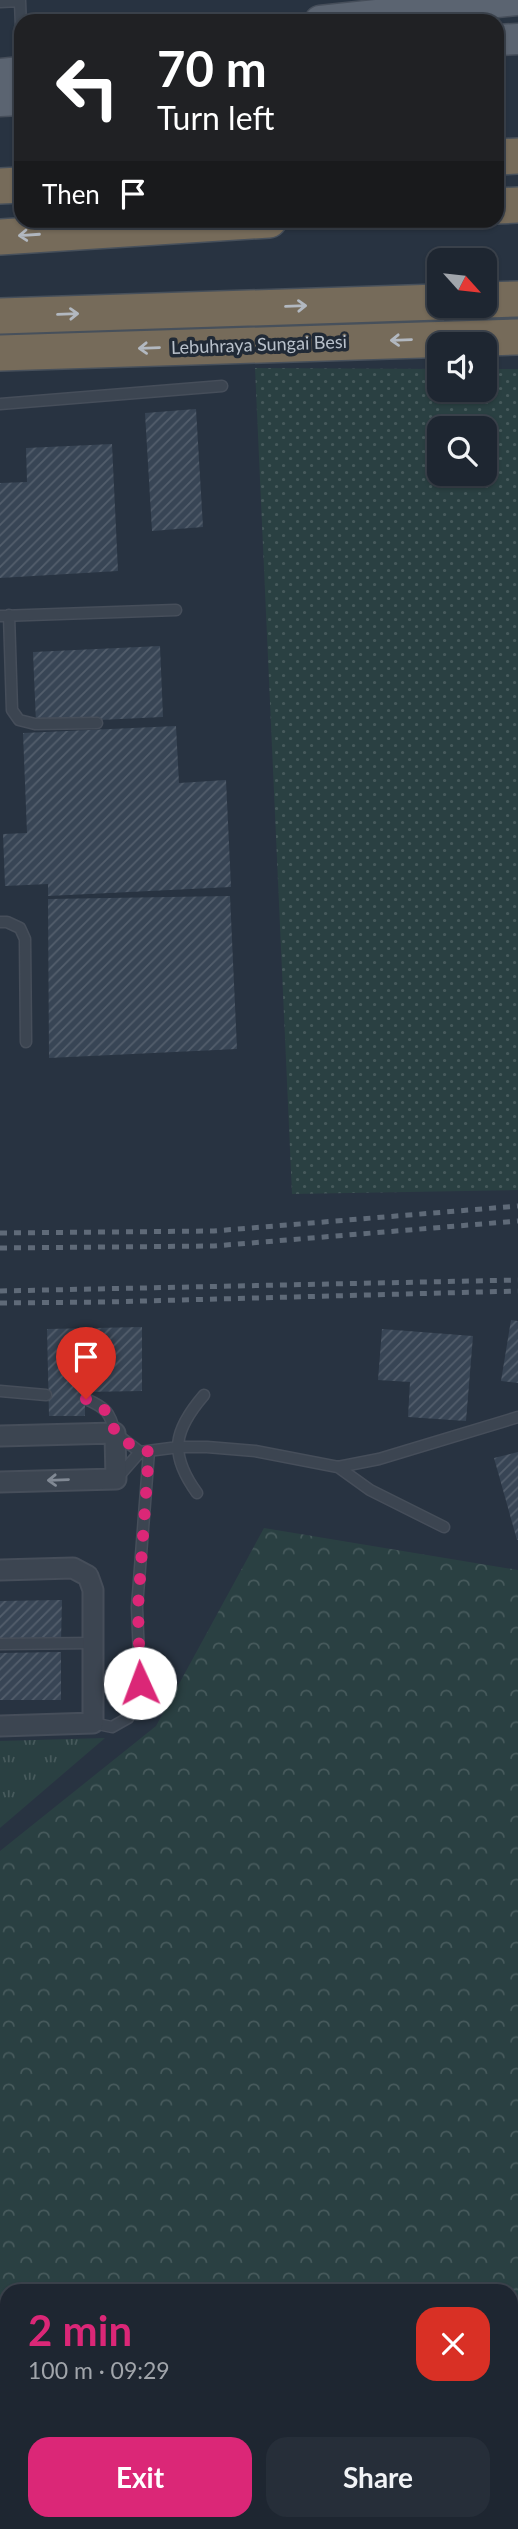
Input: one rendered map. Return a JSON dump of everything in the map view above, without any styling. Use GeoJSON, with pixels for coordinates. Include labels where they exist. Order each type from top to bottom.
{"type":"FeatureCollection","features":[{"type":"Feature","properties":{"kind":"highway"},"geometry":{"type":"LineString","coordinates":[[0,237],[142,228]]}},
{"type":"Feature","properties":{"kind":"highway"},"geometry":{"type":"LineString","coordinates":[[497,300],[518,299]]}},
{"type":"Feature","properties":{"kind":"highway"},"geometry":{"type":"LineString","coordinates":[[0,316],[427,302]]}},
{"type":"Feature","properties":{"kind":"highway","name":"Lebuhraya Sungai Besi"},"geometry":{"type":"LineString","coordinates":[[0,353],[518,337]]}},
{"type":"Feature","properties":{"kind":"main road"},"geometry":{"type":"LineString","coordinates":[[385,14],[516,0]]}},
{"type":"Feature","properties":{"kind":"street"},"geometry":{"type":"LineString","coordinates":[[0,1436],[115,1433],[116,1479],[0,1482]]}},
{"type":"Feature","properties":{"kind":"street"},"geometry":{"type":"LineString","coordinates":[[0,1570],[73,1568],[88,1576],[93,1590],[93,1723],[0,1726]]}},
{"type":"Feature","properties":{"kind":"lane"},"geometry":{"type":"LineString","coordinates":[[0,2],[20,1]]}},
{"type":"Feature","properties":{"kind":"lane"},"geometry":{"type":"LineString","coordinates":[[0,404],[222,386]]}},
{"type":"Feature","properties":{"kind":"lane"},"geometry":{"type":"LineString","coordinates":[[97,723],[35,724],[19,720],[12,710],[5,615],[176,610]]}},
{"type":"Feature","properties":{"kind":"lane"},"geometry":{"type":"LineString","coordinates":[[0,922],[20,928],[25,939],[26,1042]]}},
{"type":"Feature","properties":{"kind":"lane"},"geometry":{"type":"LineString","coordinates":[[0,1391],[46,1395]]}},
{"type":"Feature","properties":{"kind":"lane"},"geometry":{"type":"LineString","coordinates":[[197,1493],[185,1477],[178,1447],[180,1428],[204,1395]]}},
{"type":"Feature","properties":{"kind":"lane"},"geometry":{"type":"LineString","coordinates":[[86,1399],[103,1406],[112,1419],[115,1433],[145,1451]]}},
{"type":"Feature","properties":{"kind":"lane"},"geometry":{"type":"LineString","coordinates":[[116,1479],[145,1451],[178,1447],[255,1451],[338,1467],[379,1459],[518,1417]]}},
{"type":"Feature","properties":{"kind":"lane"},"geometry":{"type":"LineString","coordinates":[[93,1723],[111,1727],[128,1718],[138,1700],[138,1607],[145,1451]]}},
{"type":"Feature","properties":{"kind":"lane"},"geometry":{"type":"LineString","coordinates":[[338,1467],[370,1490],[444,1527]]}},
{"type":"Feature","properties":{"kind":"lane"},"geometry":{"type":"LineString","coordinates":[[0,1644],[93,1643]]}},
{"type":"Feature","properties":{"kind":"green space"},"geometry":{"type":"Polygon","coordinates":[[[255,368],[427,369],[427,402],[497,402],[497,369],[518,369],[518,1190],[292,1194],[255,368]]]}},
{"type":"Feature","properties":{"kind":"green space"},"geometry":{"type":"Polygon","coordinates":[[[264,1528],[518,1570],[518,2284],[0,2284],[0,1851],[156,1726],[264,1528]]]}},
{"type":"Feature","properties":{"kind":"green space"},"geometry":{"type":"Polygon","coordinates":[[[105,1738],[0,1828],[0,1741],[105,1738]]]}},
{"type":"Feature","properties":{"kind":"building"},"geometry":{"type":"Polygon","coordinates":[[[196,409],[203,527],[152,531],[145,413],[196,409]]]}},
{"type":"Feature","properties":{"kind":"building"},"geometry":{"type":"Polygon","coordinates":[[[112,444],[118,571],[0,578],[0,483],[27,482],[26,448],[112,444]]]}},
{"type":"Feature","properties":{"kind":"building"},"geometry":{"type":"Polygon","coordinates":[[[160,646],[163,717],[36,723],[33,652],[160,646]]]}},
{"type":"Feature","properties":{"kind":"building"},"geometry":{"type":"Polygon","coordinates":[[[176,726],[179,783],[226,780],[231,887],[48,896],[48,884],[5,886],[3,834],[27,833],[23,733],[176,726]]]}},
{"type":"Feature","properties":{"kind":"building"},"geometry":{"type":"Polygon","coordinates":[[[230,896],[237,1049],[49,1058],[48,899],[230,896]]]}},
{"type":"Feature","properties":{"kind":"building"},"geometry":{"type":"Polygon","coordinates":[[[511,1320],[518,1321],[518,1383],[501,1381],[511,1320]]]}},
{"type":"Feature","properties":{"kind":"building"},"geometry":{"type":"Polygon","coordinates":[[[142,1327],[142,1391],[85,1392],[85,1416],[49,1416],[47,1329],[142,1327]]]}},
{"type":"Feature","properties":{"kind":"building"},"geometry":{"type":"Polygon","coordinates":[[[382,1329],[473,1336],[466,1421],[408,1417],[410,1382],[378,1380],[382,1329]]]}},
{"type":"Feature","properties":{"kind":"building"},"geometry":{"type":"Polygon","coordinates":[[[518,1452],[518,1540],[517,1540],[494,1458],[518,1452]]]}},
{"type":"Feature","properties":{"kind":"building"},"geometry":{"type":"Polygon","coordinates":[[[62,1600],[61,1641],[0,1642],[0,1601],[62,1600]]]}},
{"type":"Feature","properties":{"kind":"building"},"geometry":{"type":"Polygon","coordinates":[[[61,1652],[61,1700],[0,1700],[0,1653],[61,1652]]]}},
{"type":"Feature","properties":{"kind":"railway"},"geometry":{"type":"LineString","coordinates":[[0,1233],[214,1231],[518,1206]]}},
{"type":"Feature","properties":{"kind":"railway"},"geometry":{"type":"LineString","coordinates":[[0,1248],[214,1246],[518,1221]]}},
{"type":"Feature","properties":{"kind":"railway"},"geometry":{"type":"LineString","coordinates":[[0,1291],[518,1280]]}},
{"type":"Feature","properties":{"kind":"railway"},"geometry":{"type":"LineString","coordinates":[[0,1303],[518,1291]]}},
{"type":"Feature","properties":{"kind":"route"},"geometry":{"type":"LineString","coordinates":[[86,1399],[103,1406],[112,1419],[115,1433],[140,1452],[149,1451],[138,1607],[140,1683]]}}]}
